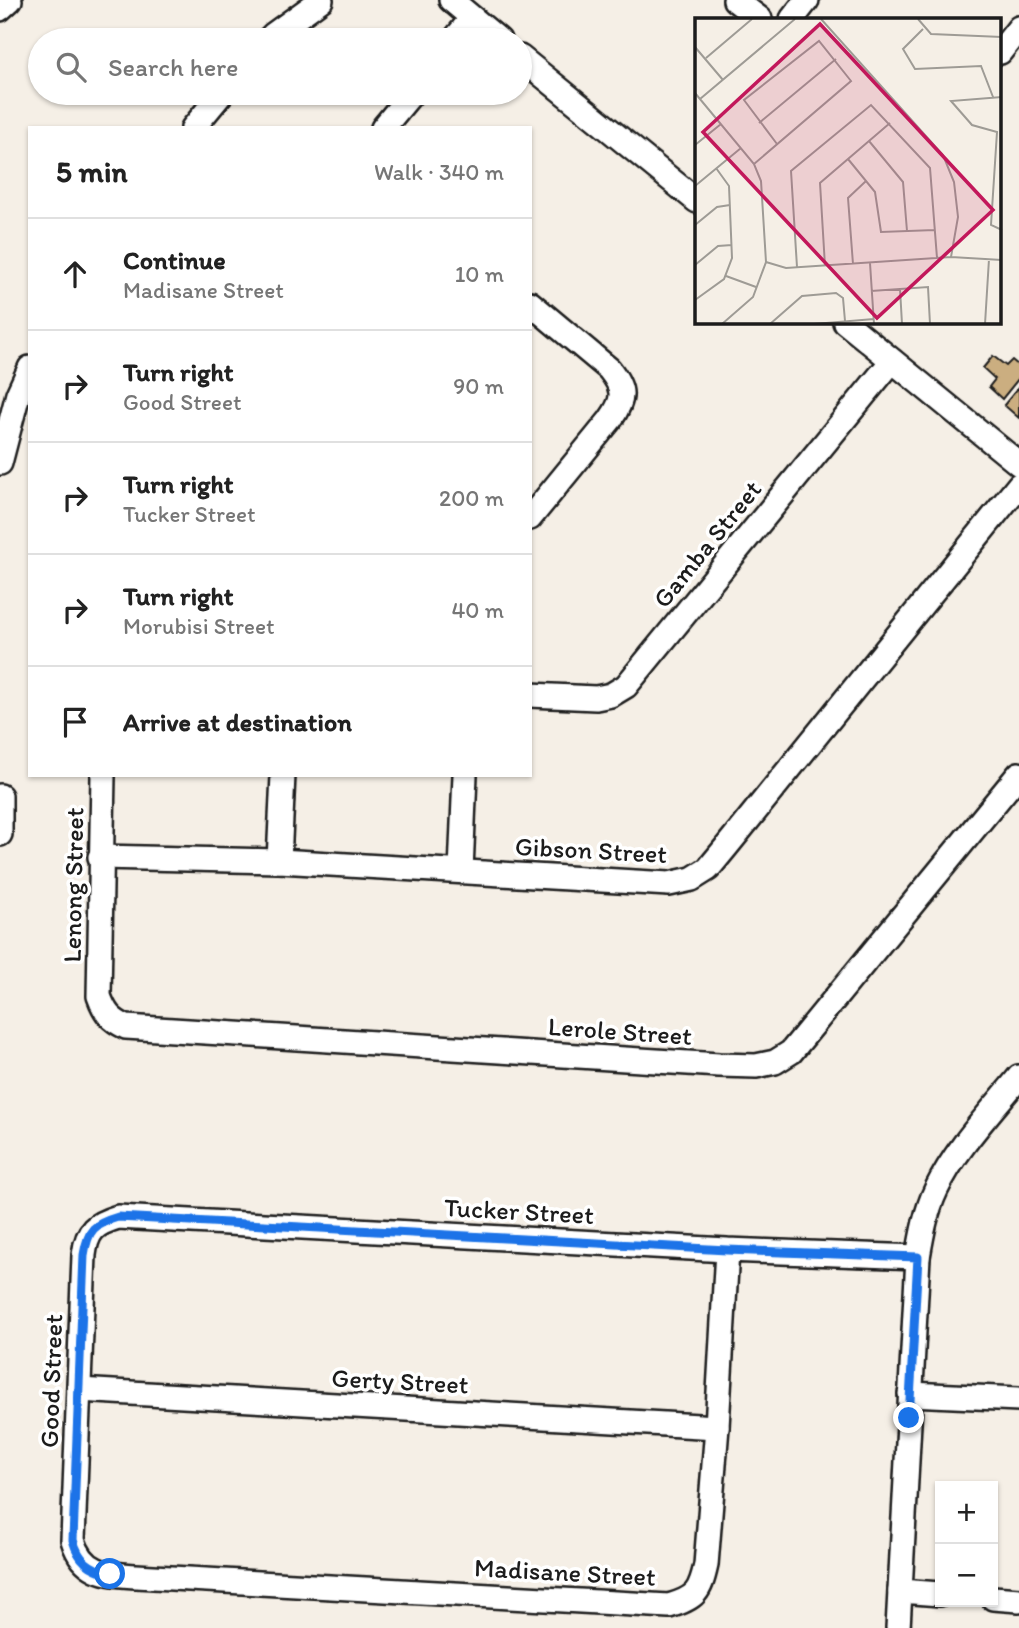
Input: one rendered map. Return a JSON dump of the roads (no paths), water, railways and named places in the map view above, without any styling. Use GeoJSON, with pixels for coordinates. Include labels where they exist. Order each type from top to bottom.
{"type":"FeatureCollection","features":[{"type":"Feature","properties":{"kind":"street"},"geometry":{"type":"LineString","coordinates":[[0,9],[10,0]]}},
{"type":"Feature","properties":{"kind":"street"},"geometry":{"type":"LineString","coordinates":[[282,28],[321,0]]}},
{"type":"Feature","properties":{"kind":"street"},"geometry":{"type":"LineString","coordinates":[[451,0],[484,28]]}},
{"type":"Feature","properties":{"kind":"street"},"geometry":{"type":"LineString","coordinates":[[735,0],[759,18]]}},
{"type":"Feature","properties":{"kind":"street"},"geometry":{"type":"LineString","coordinates":[[793,18],[807,0]]}},
{"type":"Feature","properties":{"kind":"street"},"geometry":{"type":"LineString","coordinates":[[464,28],[472,18]]}},
{"type":"Feature","properties":{"kind":"street"},"geometry":{"type":"LineString","coordinates":[[1002,49],[1019,28]]}},
{"type":"Feature","properties":{"kind":"street"},"geometry":{"type":"LineString","coordinates":[[532,67],[695,199]]}},
{"type":"Feature","properties":{"kind":"street"},"geometry":{"type":"LineString","coordinates":[[195,126],[212,105]]}},
{"type":"Feature","properties":{"kind":"street"},"geometry":{"type":"LineString","coordinates":[[385,126],[402,105]]}},
{"type":"Feature","properties":{"kind":"street"},"geometry":{"type":"LineString","coordinates":[[532,305],[609,369],[617,379],[622,399],[618,409],[532,516]]}},
{"type":"Feature","properties":{"kind":"street"},"geometry":{"type":"LineString","coordinates":[[847,324],[1019,464]]}},
{"type":"Feature","properties":{"kind":"street","name":"Gamba Street"},"geometry":{"type":"LineString","coordinates":[[532,695],[596,698],[611,695],[626,686],[892,360]]}},
{"type":"Feature","properties":{"kind":"street"},"geometry":{"type":"LineString","coordinates":[[0,463],[18,394],[28,372]]}},
{"type":"Feature","properties":{"kind":"street","name":"Gibson Street"},"geometry":{"type":"LineString","coordinates":[[100,857],[279,861],[669,884],[692,879],[708,869],[1019,485]]}},
{"type":"Feature","properties":{"kind":"street","name":"Lerole Street"},"geometry":{"type":"LineString","coordinates":[[99,996],[104,1011],[113,1021],[127,1027],[149,1030],[719,1065],[756,1066],[775,1062],[792,1052],[1019,774]]}},
{"type":"Feature","properties":{"kind":"street","name":"Lenong Street"},"geometry":{"type":"LineString","coordinates":[[99,996],[103,777]]}},
{"type":"Feature","properties":{"kind":"street"},"geometry":{"type":"LineString","coordinates":[[279,861],[283,777]]}},
{"type":"Feature","properties":{"kind":"street"},"geometry":{"type":"LineString","coordinates":[[461,871],[466,777]]}},
{"type":"Feature","properties":{"kind":"street"},"geometry":{"type":"LineString","coordinates":[[0,796],[0,834]]}},
{"type":"Feature","properties":{"kind":"street"},"geometry":{"type":"LineString","coordinates":[[898,1628],[918,1257],[926,1217],[945,1172],[1019,1077]]}},
{"type":"Feature","properties":{"kind":"street","name":"Tucker Street"},"geometry":{"type":"LineString","coordinates":[[118,1217],[727,1250],[918,1257]]}},
{"type":"Feature","properties":{"kind":"street","name":"Good Street"},"geometry":{"type":"LineString","coordinates":[[85,1563],[76,1552],[73,1540],[84,1255],[92,1230],[101,1222],[118,1217]]}},
{"type":"Feature","properties":{"kind":"street","name":"Madisane Street"},"geometry":{"type":"LineString","coordinates":[[85,1563],[110,1574],[136,1576],[668,1606],[684,1602],[694,1595],[702,1583],[706,1565],[727,1250]]}},
{"type":"Feature","properties":{"kind":"street","name":"Gerty Street"},"geometry":{"type":"LineString","coordinates":[[79,1390],[717,1427]]}},
{"type":"Feature","properties":{"kind":"street"},"geometry":{"type":"LineString","coordinates":[[910,1394],[1019,1399]]}},
{"type":"Feature","properties":{"kind":"street"},"geometry":{"type":"LineString","coordinates":[[900,1591],[935,1594]]}},
{"type":"Feature","properties":{"kind":"street"},"geometry":{"type":"LineString","coordinates":[[998,1598],[1019,1600]]}}]}
